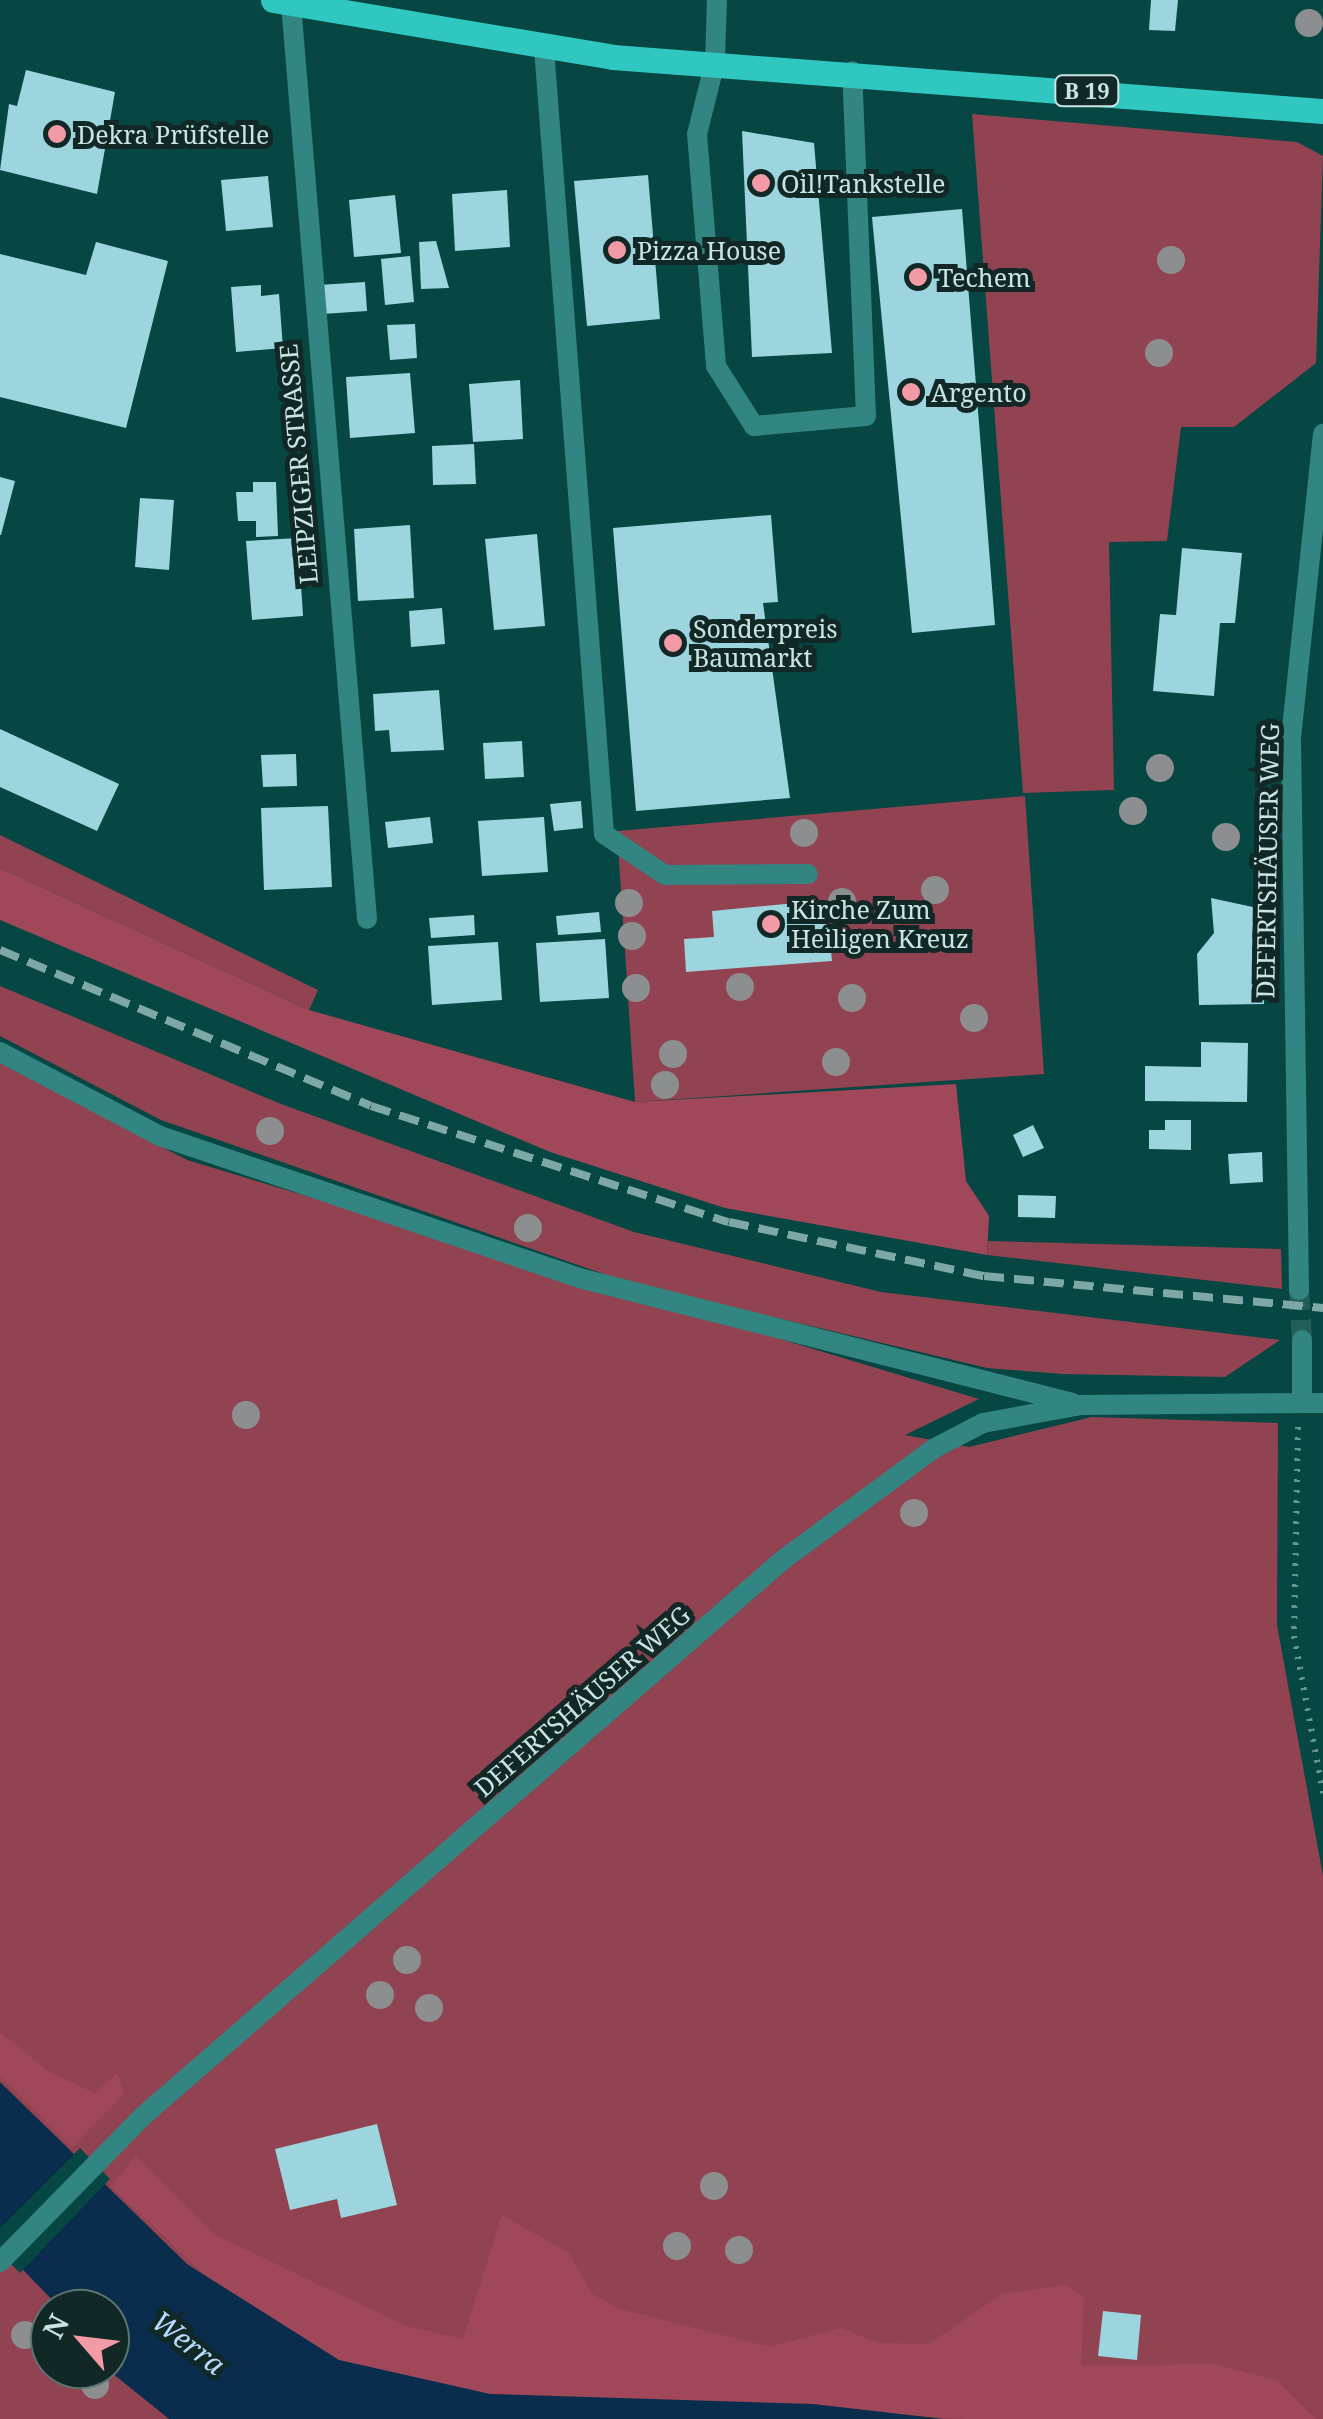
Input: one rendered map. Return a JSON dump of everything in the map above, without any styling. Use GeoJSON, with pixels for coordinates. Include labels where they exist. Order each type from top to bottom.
{"type":"FeatureCollection","features":[{"type":"Feature","properties":{"kind":"main road","name":"LEIPZIGER STRASSE"},"geometry":{"type":"LineString","coordinates":[[282,2],[544,48],[1323,111]]}},
{"type":"Feature","properties":{"kind":"street"},"geometry":{"type":"LineString","coordinates":[[717,0],[715,62],[697,134],[716,366],[754,426],[866,416],[850,104],[852,71]]}},
{"type":"Feature","properties":{"kind":"street","name":"LEIPZIGER STRASSE"},"geometry":{"type":"LineString","coordinates":[[282,2],[367,919]]}},
{"type":"Feature","properties":{"kind":"street"},"geometry":{"type":"LineString","coordinates":[[544,48],[604,834],[665,875],[808,874]]}},
{"type":"Feature","properties":{"kind":"street","name":"DEFERTSHÄUSER WEG"},"geometry":{"type":"LineString","coordinates":[[1300,1290],[1292,738],[1323,434]]}},
{"type":"Feature","properties":{"kind":"street"},"geometry":{"type":"LineString","coordinates":[[0,1052],[160,1136],[583,1279],[1081,1405]]}},
{"type":"Feature","properties":{"kind":"street"},"geometry":{"type":"LineString","coordinates":[[1302,1340],[1312,1403]]}},
{"type":"Feature","properties":{"kind":"street","name":"DEFERTSHÄUSER WEG"},"geometry":{"type":"LineString","coordinates":[[0,2262],[143,2116],[784,1560],[984,1423],[1081,1405],[1312,1403]]}},
{"type":"Feature","properties":{"kind":"path"},"geometry":{"type":"LineString","coordinates":[[1312,1403],[1292,1458],[1294,1636],[1323,1793]]}},
{"type":"Feature","properties":{"kind":"shaded area"},"geometry":{"type":"Polygon","coordinates":[[[972,114],[1297,142],[1323,156],[1316,363],[1234,427],[1181,427],[1167,541],[1109,542],[1114,790],[1023,793],[972,114]]]}},
{"type":"Feature","properties":{"kind":"shaded area"},"geometry":{"type":"Polygon","coordinates":[[[1025,796],[1044,1074],[635,1102],[617,831],[1025,796]]]}},
{"type":"Feature","properties":{"kind":"shaded area"},"geometry":{"type":"Polygon","coordinates":[[[0,835],[318,990],[309,1010],[0,868],[0,835]]]}},
{"type":"Feature","properties":{"kind":"shaded area"},"geometry":{"type":"Polygon","coordinates":[[[0,868],[309,1010],[635,1102],[956,1084],[966,1181],[989,1216],[987,1255],[725,1208],[550,1152],[0,920],[0,868]]]}},
{"type":"Feature","properties":{"kind":"shaded area"},"geometry":{"type":"Polygon","coordinates":[[[0,986],[281,1104],[634,1232],[881,1292],[1280,1340],[1225,1377],[1063,1374],[987,1368],[627,1282],[161,1120],[0,1036],[0,986]]]}},
{"type":"Feature","properties":{"kind":"shaded area"},"geometry":{"type":"Polygon","coordinates":[[[0,1063],[187,1160],[979,1399],[905,1435],[969,1447],[1092,1417],[1278,1423],[1277,1625],[1323,1876],[1323,2419],[0,2419],[0,1063]]]}},
{"type":"Feature","properties":{"kind":"shaded area"},"geometry":{"type":"Polygon","coordinates":[[[988,1241],[1281,1249],[1282,1289],[987,1255],[988,1241]]]}},
{"type":"Feature","properties":{"kind":"shaded area"},"geometry":{"type":"Polygon","coordinates":[[[0,2032],[49,2072],[95,2093],[118,2073],[124,2094],[72,2147],[0,2076],[0,2032]]]}},
{"type":"Feature","properties":{"kind":"shaded area"},"geometry":{"type":"Polygon","coordinates":[[[136,2156],[215,2235],[406,2326],[463,2339],[502,2215],[569,2253],[592,2294],[619,2309],[770,2347],[840,2328],[878,2343],[929,2344],[1002,2294],[1066,2285],[1084,2298],[1081,2366],[1214,2364],[1278,2381],[1316,2419],[966,2419],[490,2394],[339,2360],[223,2292],[111,2187],[136,2156]]]}},
{"type":"Feature","properties":{"kind":"water","name":"Werra"},"geometry":{"type":"Polygon","coordinates":[[[0,2082],[187,2264],[339,2360],[490,2394],[813,2404],[944,2419],[169,2419],[130,2388],[130,2289],[42,2289],[0,2246],[0,2082]]]}},
{"type":"Feature","properties":{"kind":"pier"},"geometry":{"type":"Polygon","coordinates":[[[80,2148],[110,2179],[20,2273],[0,2253],[0,2228],[80,2148]]]}},
{"type":"Feature","properties":{"kind":"building"},"geometry":{"type":"Polygon","coordinates":[[[1151,0],[1178,0],[1175,31],[1149,30],[1151,0]]]}},
{"type":"Feature","properties":{"kind":"building","name":"Dekra Prüfstelle"},"geometry":{"type":"Polygon","coordinates":[[[26,70],[115,92],[97,194],[0,170],[9,104],[17,106],[26,70]]]}},
{"type":"Feature","properties":{"kind":"building"},"geometry":{"type":"Polygon","coordinates":[[[742,131],[814,143],[832,353],[752,357],[742,131]]]}},
{"type":"Feature","properties":{"kind":"building","name":"Pizza House"},"geometry":{"type":"Polygon","coordinates":[[[648,175],[660,319],[587,326],[574,181],[648,175]]]}},
{"type":"Feature","properties":{"kind":"building"},"geometry":{"type":"Polygon","coordinates":[[[268,176],[273,227],[226,231],[221,180],[268,176]]]}},
{"type":"Feature","properties":{"kind":"building"},"geometry":{"type":"Polygon","coordinates":[[[507,190],[510,247],[455,251],[452,194],[507,190]]]}},
{"type":"Feature","properties":{"kind":"building"},"geometry":{"type":"Polygon","coordinates":[[[395,195],[401,253],[354,257],[349,200],[395,195]]]}},
{"type":"Feature","properties":{"kind":"building"},"geometry":{"type":"Polygon","coordinates":[[[962,209],[995,625],[912,633],[872,217],[962,209]]]}},
{"type":"Feature","properties":{"kind":"building"},"geometry":{"type":"Polygon","coordinates":[[[436,241],[449,288],[421,289],[419,242],[436,241]]]}},
{"type":"Feature","properties":{"kind":"building"},"geometry":{"type":"Polygon","coordinates":[[[96,242],[168,261],[126,428],[0,397],[0,254],[86,275],[96,242]]]}},
{"type":"Feature","properties":{"kind":"building"},"geometry":{"type":"Polygon","coordinates":[[[410,256],[414,302],[385,305],[381,259],[410,256]]]}},
{"type":"Feature","properties":{"kind":"building"},"geometry":{"type":"Polygon","coordinates":[[[365,282],[367,311],[322,314],[319,285],[365,282]]]}},
{"type":"Feature","properties":{"kind":"building"},"geometry":{"type":"Polygon","coordinates":[[[261,285],[261,296],[279,294],[283,348],[236,352],[231,287],[261,285]]]}},
{"type":"Feature","properties":{"kind":"building"},"geometry":{"type":"Polygon","coordinates":[[[415,324],[417,358],[390,360],[387,325],[415,324]]]}},
{"type":"Feature","properties":{"kind":"building"},"geometry":{"type":"Polygon","coordinates":[[[410,373],[415,433],[350,438],[346,377],[410,373]]]}},
{"type":"Feature","properties":{"kind":"building"},"geometry":{"type":"Polygon","coordinates":[[[520,380],[523,439],[473,442],[469,384],[520,380]]]}},
{"type":"Feature","properties":{"kind":"building"},"geometry":{"type":"Polygon","coordinates":[[[474,444],[476,484],[433,485],[432,446],[474,444]]]}},
{"type":"Feature","properties":{"kind":"building"},"geometry":{"type":"Polygon","coordinates":[[[0,477],[15,481],[1,535],[0,535],[0,477]]]}},
{"type":"Feature","properties":{"kind":"building"},"geometry":{"type":"Polygon","coordinates":[[[253,482],[276,482],[278,536],[256,537],[256,521],[238,521],[236,492],[253,492],[253,482]]]}},
{"type":"Feature","properties":{"kind":"building"},"geometry":{"type":"Polygon","coordinates":[[[140,498],[174,500],[169,570],[135,567],[140,498]]]}},
{"type":"Feature","properties":{"kind":"building"},"geometry":{"type":"Polygon","coordinates":[[[771,515],[778,602],[763,603],[790,798],[636,811],[613,528],[771,515]]]}},
{"type":"Feature","properties":{"kind":"building"},"geometry":{"type":"Polygon","coordinates":[[[410,525],[414,598],[358,601],[354,529],[410,525]]]}},
{"type":"Feature","properties":{"kind":"building"},"geometry":{"type":"Polygon","coordinates":[[[537,534],[545,626],[494,630],[485,539],[537,534]]]}},
{"type":"Feature","properties":{"kind":"building"},"geometry":{"type":"Polygon","coordinates":[[[298,538],[303,616],[252,620],[246,541],[298,538]]]}},
{"type":"Feature","properties":{"kind":"building"},"geometry":{"type":"Polygon","coordinates":[[[1182,548],[1242,553],[1235,623],[1220,623],[1214,696],[1153,691],[1160,614],[1176,615],[1182,548]]]}},
{"type":"Feature","properties":{"kind":"building"},"geometry":{"type":"Polygon","coordinates":[[[442,608],[445,644],[411,647],[409,611],[442,608]]]}},
{"type":"Feature","properties":{"kind":"building"},"geometry":{"type":"Polygon","coordinates":[[[439,690],[444,750],[391,752],[389,730],[375,731],[373,694],[439,690]]]}},
{"type":"Feature","properties":{"kind":"building"},"geometry":{"type":"Polygon","coordinates":[[[0,729],[119,784],[97,831],[0,787],[0,729]]]}},
{"type":"Feature","properties":{"kind":"building"},"geometry":{"type":"Polygon","coordinates":[[[522,741],[524,777],[485,779],[483,743],[522,741]]]}},
{"type":"Feature","properties":{"kind":"building"},"geometry":{"type":"Polygon","coordinates":[[[296,754],[297,786],[263,787],[261,755],[296,754]]]}},
{"type":"Feature","properties":{"kind":"building"},"geometry":{"type":"Polygon","coordinates":[[[581,801],[583,828],[554,831],[550,804],[581,801]]]}},
{"type":"Feature","properties":{"kind":"building"},"geometry":{"type":"Polygon","coordinates":[[[328,806],[332,887],[264,890],[261,808],[328,806]]]}},
{"type":"Feature","properties":{"kind":"building"},"geometry":{"type":"Polygon","coordinates":[[[430,817],[433,843],[388,848],[385,822],[430,817]]]}},
{"type":"Feature","properties":{"kind":"building"},"geometry":{"type":"Polygon","coordinates":[[[544,817],[548,872],[482,876],[478,821],[544,817]]]}},
{"type":"Feature","properties":{"kind":"building"},"geometry":{"type":"Polygon","coordinates":[[[1211,898],[1262,909],[1264,1004],[1199,1005],[1197,954],[1214,933],[1211,898]]]}},
{"type":"Feature","properties":{"kind":"building","name":"Kirche Zum Heiligen Kreuz"},"geometry":{"type":"Polygon","coordinates":[[[826,900],[832,961],[686,972],[684,939],[714,937],[712,911],[826,900]]]}},
{"type":"Feature","properties":{"kind":"building"},"geometry":{"type":"Polygon","coordinates":[[[599,912],[601,932],[558,935],[556,916],[599,912]]]}},
{"type":"Feature","properties":{"kind":"building"},"geometry":{"type":"Polygon","coordinates":[[[474,915],[475,935],[431,938],[429,918],[474,915]]]}},
{"type":"Feature","properties":{"kind":"building"},"geometry":{"type":"Polygon","coordinates":[[[605,939],[609,998],[540,1002],[536,943],[605,939]]]}},
{"type":"Feature","properties":{"kind":"building"},"geometry":{"type":"Polygon","coordinates":[[[498,942],[502,1000],[432,1005],[428,946],[498,942]]]}},
{"type":"Feature","properties":{"kind":"building"},"geometry":{"type":"Polygon","coordinates":[[[1201,1042],[1248,1043],[1247,1102],[1145,1101],[1145,1066],[1201,1067],[1201,1042]]]}},
{"type":"Feature","properties":{"kind":"building"},"geometry":{"type":"Polygon","coordinates":[[[1165,1120],[1191,1120],[1191,1150],[1149,1149],[1149,1130],[1165,1130],[1165,1120]]]}},
{"type":"Feature","properties":{"kind":"building"},"geometry":{"type":"Polygon","coordinates":[[[1033,1125],[1044,1148],[1023,1157],[1013,1135],[1033,1125]]]}},
{"type":"Feature","properties":{"kind":"building"},"geometry":{"type":"Polygon","coordinates":[[[1262,1152],[1263,1182],[1230,1184],[1228,1154],[1262,1152]]]}},
{"type":"Feature","properties":{"kind":"building"},"geometry":{"type":"Polygon","coordinates":[[[1018,1195],[1056,1196],[1055,1218],[1018,1217],[1018,1195]]]}},
{"type":"Feature","properties":{"kind":"building"},"geometry":{"type":"Polygon","coordinates":[[[377,2124],[397,2205],[341,2218],[337,2199],[290,2210],[275,2149],[377,2124]]]}},
{"type":"Feature","properties":{"kind":"building"},"geometry":{"type":"Polygon","coordinates":[[[1103,2311],[1141,2315],[1137,2360],[1098,2356],[1103,2311]]]}},
{"type":"Feature","properties":{"kind":"tunnel"},"geometry":{"type":"LineString","coordinates":[[1299,1290],[1302,1340]]}},
{"type":"Feature","properties":{"kind":"railway"},"geometry":{"type":"LineString","coordinates":[[0,950],[371,1106],[729,1222],[984,1276],[1323,1308]]}},
{"type":"Feature","properties":{"kind":"place","name":"Dekra Prüfstelle"},"geometry":{"type":"Point","coordinates":[57,134]}},
{"type":"Feature","properties":{"kind":"place","name":"Oil!Tankstelle"},"geometry":{"type":"Point","coordinates":[761,183]}},
{"type":"Feature","properties":{"kind":"place","name":"Pizza House"},"geometry":{"type":"Point","coordinates":[617,250]}},
{"type":"Feature","properties":{"kind":"place","name":"Techem"},"geometry":{"type":"Point","coordinates":[918,277]}},
{"type":"Feature","properties":{"kind":"place","name":"Argento"},"geometry":{"type":"Point","coordinates":[911,392]}},
{"type":"Feature","properties":{"kind":"place","name":"Sonderpreis Baumarkt"},"geometry":{"type":"Point","coordinates":[673,643]}},
{"type":"Feature","properties":{"kind":"place","name":"Kirche Zum Heiligen Kreuz"},"geometry":{"type":"Point","coordinates":[771,924]}}]}
